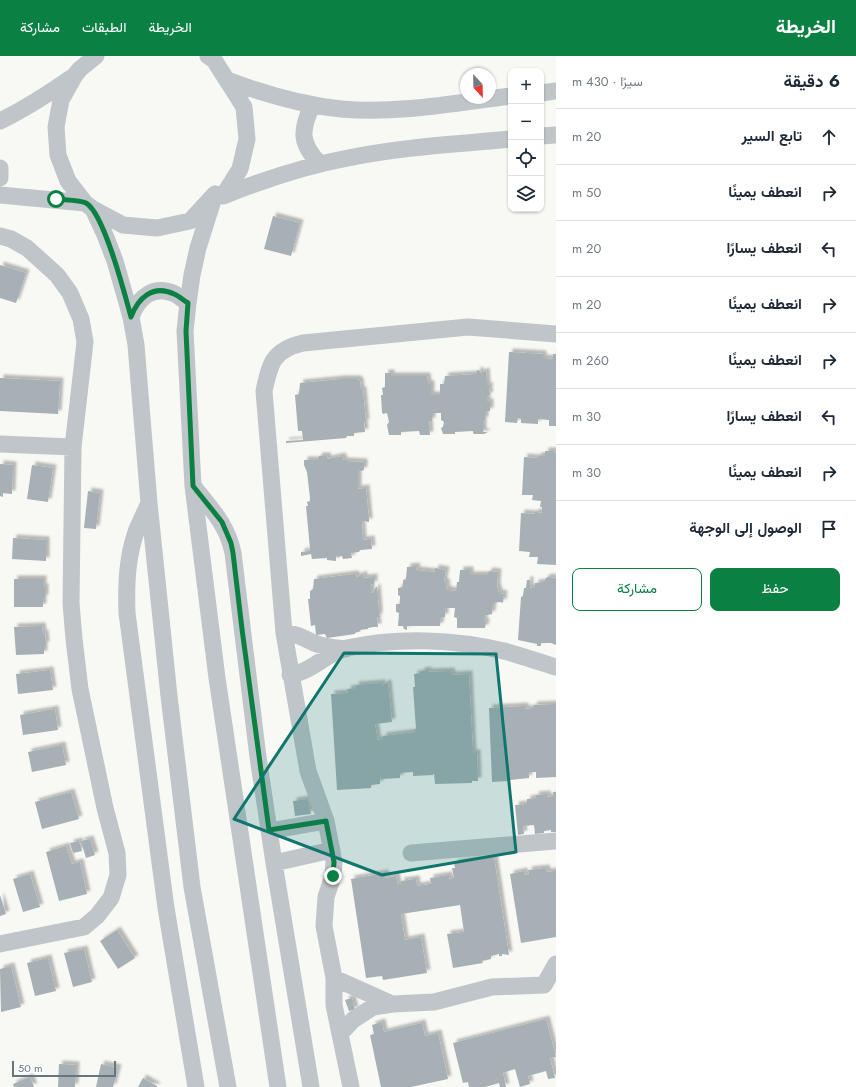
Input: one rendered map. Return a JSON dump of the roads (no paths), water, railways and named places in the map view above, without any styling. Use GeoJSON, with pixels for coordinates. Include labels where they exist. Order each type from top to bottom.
{"type":"FeatureCollection","features":[{"type":"Feature","properties":{"kind":"street"},"geometry":{"type":"LineString","coordinates":[[0,121],[16,114],[46,96],[80,67],[96,56]]}},
{"type":"Feature","properties":{"kind":"street"},"geometry":{"type":"LineString","coordinates":[[0,195],[89,206],[123,225],[157,228],[190,221],[219,195],[240,169],[247,139],[244,107],[214,60],[208,56]]}},
{"type":"Feature","properties":{"kind":"street"},"geometry":{"type":"LineString","coordinates":[[80,67],[61,100],[56,127],[58,155],[68,181],[89,206],[105,234],[115,261],[131,317],[136,345],[149,503],[170,704],[192,888],[228,1087]]}},
{"type":"Feature","properties":{"kind":"street"},"geometry":{"type":"LineString","coordinates":[[227,80],[283,99],[341,109],[401,109],[508,96]]}},
{"type":"Feature","properties":{"kind":"street"},"geometry":{"type":"LineString","coordinates":[[544,93],[556,91]]}},
{"type":"Feature","properties":{"kind":"street"},"geometry":{"type":"LineString","coordinates":[[312,105],[305,123],[304,135],[306,146],[312,156],[320,164]]}},
{"type":"Feature","properties":{"kind":"street"},"geometry":{"type":"LineString","coordinates":[[544,136],[556,135]]}},
{"type":"Feature","properties":{"kind":"street"},"geometry":{"type":"LineString","coordinates":[[219,195],[320,164],[376,153],[508,139]]}},
{"type":"Feature","properties":{"kind":"street"},"geometry":{"type":"LineString","coordinates":[[0,168],[0,178]]}},
{"type":"Feature","properties":{"kind":"street"},"geometry":{"type":"LineString","coordinates":[[219,195],[198,248],[188,303],[186,331],[193,486],[217,678],[278,1087]]}},
{"type":"Feature","properties":{"kind":"street"},"geometry":{"type":"LineString","coordinates":[[0,236],[27,248],[57,275],[70,293],[82,319],[85,342],[73,447],[71,603],[80,689],[105,808],[117,853],[118,875],[111,898],[97,916],[84,927],[0,944]]}},
{"type":"Feature","properties":{"kind":"street"},"geometry":{"type":"LineString","coordinates":[[131,317],[135,306],[142,297],[152,292],[164,291],[175,294],[188,303]]}},
{"type":"Feature","properties":{"kind":"street"},"geometry":{"type":"LineString","coordinates":[[351,1087],[334,1005],[334,978],[324,926],[326,897],[333,876],[334,862],[326,821],[308,771],[290,675],[284,633],[264,391],[271,363],[279,353],[290,346],[303,343],[468,327],[556,334]]}},
{"type":"Feature","properties":{"kind":"street"},"geometry":{"type":"LineString","coordinates":[[0,444],[73,447]]}},
{"type":"Feature","properties":{"kind":"street"},"geometry":{"type":"LineString","coordinates":[[193,486],[222,522],[231,543],[233,553],[269,830],[311,1087]]}},
{"type":"Feature","properties":{"kind":"street"},"geometry":{"type":"LineString","coordinates":[[149,503],[137,529],[130,556],[126,584],[127,612],[166,908],[196,1087]]}},
{"type":"Feature","properties":{"kind":"street"},"geometry":{"type":"LineString","coordinates":[[284,633],[302,636],[314,643],[325,646],[346,649]]}},
{"type":"Feature","properties":{"kind":"street"},"geometry":{"type":"LineString","coordinates":[[290,675],[303,672],[323,659],[346,649],[372,644],[398,642],[450,642],[502,651],[555,666]]}},
{"type":"Feature","properties":{"kind":"street"},"geometry":{"type":"LineString","coordinates":[[269,830],[326,821]]}},
{"type":"Feature","properties":{"kind":"street"},"geometry":{"type":"LineString","coordinates":[[411,853],[556,841]]}},
{"type":"Feature","properties":{"kind":"street"},"geometry":{"type":"LineString","coordinates":[[274,863],[332,850]]}},
{"type":"Feature","properties":{"kind":"street"},"geometry":{"type":"LineString","coordinates":[[340,1034],[353,1020],[373,1007],[393,1004],[434,1002],[492,987],[544,986],[556,964]]}},
{"type":"Feature","properties":{"kind":"street"},"geometry":{"type":"LineString","coordinates":[[334,978],[393,1004]]}}]}
